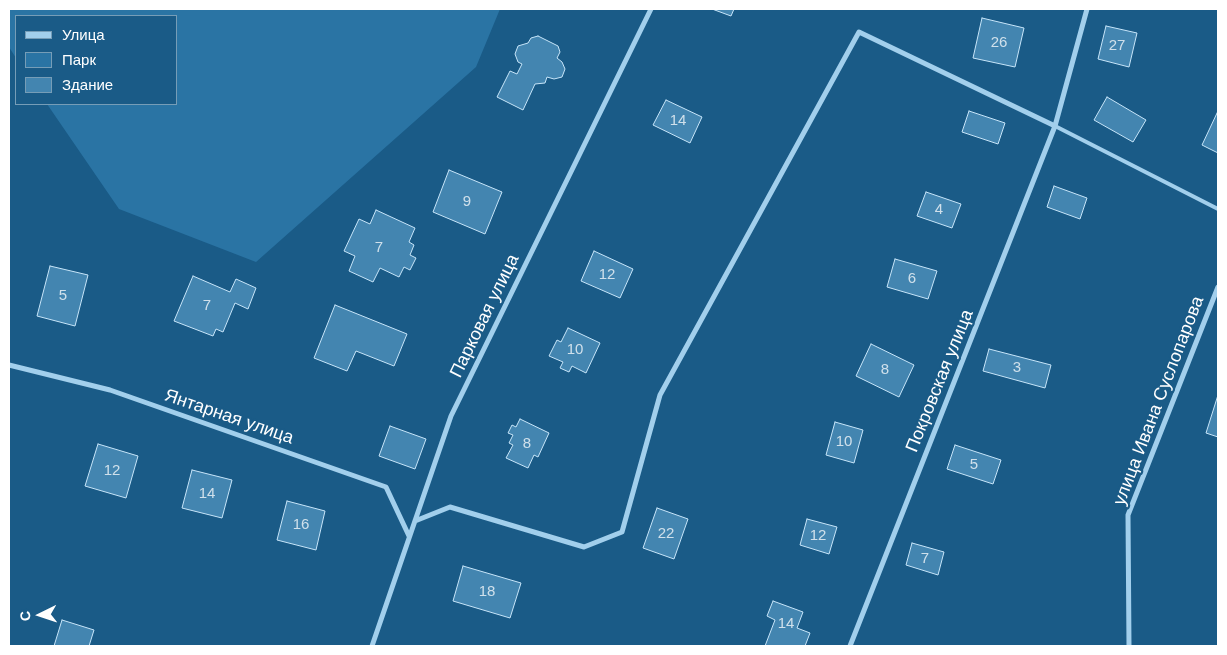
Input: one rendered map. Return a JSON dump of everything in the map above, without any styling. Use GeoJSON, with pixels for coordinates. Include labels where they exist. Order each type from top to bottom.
{"type":"FeatureCollection","features":[{"type":"Feature","properties":{"kind":"street","name":"Парковая улица"},"geometry":{"type":"LineString","coordinates":[[372,646],[451,416],[652,9]]}},
{"type":"Feature","properties":{"kind":"street","name":"Покровская улица"},"geometry":{"type":"LineString","coordinates":[[850,646],[1055,126],[1087,9]]}},
{"type":"Feature","properties":{"kind":"street"},"geometry":{"type":"LineString","coordinates":[[415,521],[450,507],[584,547],[622,532],[660,395],[859,32],[1055,126]]}},
{"type":"Feature","properties":{"kind":"street","name":"улица Ивана Суслопарова"},"geometry":{"type":"LineString","coordinates":[[1129,646],[1128,515],[1218,287]]}},
{"type":"Feature","properties":{"kind":"street","name":"Янтарная улица"},"geometry":{"type":"LineString","coordinates":[[9,365],[110,390],[386,487],[410,537]]}},
{"type":"Feature","properties":{"kind":"lane"},"geometry":{"type":"LineString","coordinates":[[1055,126],[1218,209]]}},
{"type":"Feature","properties":{"kind":"green space"},"geometry":{"type":"Polygon","coordinates":[[[9,9],[500,9],[476,67],[256,262],[119,209],[48,105],[178,105],[178,15],[15,15],[15,56],[9,47],[9,9]]]}},
{"type":"Feature","properties":{"kind":"building"},"geometry":{"type":"Polygon","coordinates":[[[712,9],[734,9],[731,16],[712,9]]]}},
{"type":"Feature","properties":{"kind":"building"},"geometry":{"type":"Polygon","coordinates":[[[982,18],[1024,28],[1015,67],[973,58],[982,18]]]}},
{"type":"Feature","properties":{"kind":"building"},"geometry":{"type":"Polygon","coordinates":[[[1106,26],[1137,33],[1129,67],[1098,59],[1106,26]]]}},
{"type":"Feature","properties":{"kind":"building"},"geometry":{"type":"Polygon","coordinates":[[[538,36],[558,46],[560,52],[557,58],[562,62],[565,69],[562,77],[554,79],[547,77],[545,83],[535,84],[523,110],[497,97],[510,71],[517,74],[522,64],[518,62],[515,54],[518,46],[528,43],[531,38],[538,36]]]}},
{"type":"Feature","properties":{"kind":"building"},"geometry":{"type":"Polygon","coordinates":[[[1107,97],[1146,120],[1133,142],[1094,120],[1107,97]]]}},
{"type":"Feature","properties":{"kind":"building"},"geometry":{"type":"Polygon","coordinates":[[[666,100],[702,117],[690,143],[653,125],[666,100]]]}},
{"type":"Feature","properties":{"kind":"building"},"geometry":{"type":"Polygon","coordinates":[[[969,111],[1005,123],[998,144],[962,132],[969,111]]]}},
{"type":"Feature","properties":{"kind":"building"},"geometry":{"type":"Polygon","coordinates":[[[1218,111],[1218,153],[1202,145],[1218,111]]]}},
{"type":"Feature","properties":{"kind":"building"},"geometry":{"type":"Polygon","coordinates":[[[449,170],[502,192],[485,234],[433,212],[449,170]]]}},
{"type":"Feature","properties":{"kind":"building"},"geometry":{"type":"Polygon","coordinates":[[[1054,186],[1087,198],[1080,219],[1047,207],[1054,186]]]}},
{"type":"Feature","properties":{"kind":"building"},"geometry":{"type":"Polygon","coordinates":[[[926,192],[961,204],[952,228],[917,216],[926,192]]]}},
{"type":"Feature","properties":{"kind":"building"},"geometry":{"type":"Polygon","coordinates":[[[376,210],[415,228],[409,242],[414,245],[410,255],[416,258],[410,270],[404,267],[399,277],[380,268],[373,282],[349,271],[355,256],[344,251],[359,219],[370,224],[376,210]]]}},
{"type":"Feature","properties":{"kind":"building"},"geometry":{"type":"Polygon","coordinates":[[[594,251],[633,269],[620,298],[581,281],[594,251]]]}},
{"type":"Feature","properties":{"kind":"building"},"geometry":{"type":"Polygon","coordinates":[[[895,259],[937,271],[928,299],[887,287],[895,259]]]}},
{"type":"Feature","properties":{"kind":"building"},"geometry":{"type":"Polygon","coordinates":[[[50,266],[88,275],[75,326],[37,316],[50,266]]]}},
{"type":"Feature","properties":{"kind":"building"},"geometry":{"type":"Polygon","coordinates":[[[193,276],[230,292],[236,279],[256,288],[248,309],[235,303],[223,332],[216,329],[213,336],[174,321],[193,276]]]}},
{"type":"Feature","properties":{"kind":"building"},"geometry":{"type":"Polygon","coordinates":[[[335,305],[407,334],[394,366],[356,351],[347,371],[314,358],[335,305]]]}},
{"type":"Feature","properties":{"kind":"building"},"geometry":{"type":"Polygon","coordinates":[[[568,328],[600,343],[586,373],[572,366],[569,372],[560,368],[563,362],[549,356],[557,340],[561,342],[568,328]]]}},
{"type":"Feature","properties":{"kind":"building"},"geometry":{"type":"Polygon","coordinates":[[[871,344],[914,365],[899,397],[856,376],[871,344]]]}},
{"type":"Feature","properties":{"kind":"building"},"geometry":{"type":"Polygon","coordinates":[[[989,349],[1051,365],[1045,388],[983,371],[989,349]]]}},
{"type":"Feature","properties":{"kind":"building"},"geometry":{"type":"Polygon","coordinates":[[[1218,395],[1218,437],[1206,433],[1218,395]]]}},
{"type":"Feature","properties":{"kind":"building"},"geometry":{"type":"Polygon","coordinates":[[[520,419],[549,433],[538,457],[534,455],[528,468],[506,458],[513,445],[509,443],[513,435],[508,433],[512,425],[516,427],[520,419]]]}},
{"type":"Feature","properties":{"kind":"building"},"geometry":{"type":"Polygon","coordinates":[[[835,422],[863,430],[854,463],[826,455],[835,422]]]}},
{"type":"Feature","properties":{"kind":"building"},"geometry":{"type":"Polygon","coordinates":[[[390,426],[426,439],[415,469],[379,456],[390,426]]]}},
{"type":"Feature","properties":{"kind":"building"},"geometry":{"type":"Polygon","coordinates":[[[98,444],[138,456],[126,498],[85,486],[98,444]]]}},
{"type":"Feature","properties":{"kind":"building"},"geometry":{"type":"Polygon","coordinates":[[[955,445],[1001,460],[993,484],[947,469],[955,445]]]}},
{"type":"Feature","properties":{"kind":"building"},"geometry":{"type":"Polygon","coordinates":[[[192,470],[232,480],[222,518],[182,508],[192,470]]]}},
{"type":"Feature","properties":{"kind":"building"},"geometry":{"type":"Polygon","coordinates":[[[287,501],[325,511],[316,550],[277,540],[287,501]]]}},
{"type":"Feature","properties":{"kind":"building"},"geometry":{"type":"Polygon","coordinates":[[[657,508],[688,519],[674,559],[643,548],[657,508]]]}},
{"type":"Feature","properties":{"kind":"building"},"geometry":{"type":"Polygon","coordinates":[[[807,519],[837,527],[829,554],[800,545],[807,519]]]}},
{"type":"Feature","properties":{"kind":"building"},"geometry":{"type":"Polygon","coordinates":[[[912,543],[944,552],[938,575],[906,565],[912,543]]]}},
{"type":"Feature","properties":{"kind":"building"},"geometry":{"type":"Polygon","coordinates":[[[463,566],[521,583],[510,618],[453,601],[463,566]]]}},
{"type":"Feature","properties":{"kind":"building"},"geometry":{"type":"Polygon","coordinates":[[[773,601],[803,612],[797,628],[810,633],[805,646],[765,646],[775,620],[767,616],[773,601]]]}},
{"type":"Feature","properties":{"kind":"building"},"geometry":{"type":"Polygon","coordinates":[[[62,620],[94,630],[89,646],[54,646],[62,620]]]}}]}
